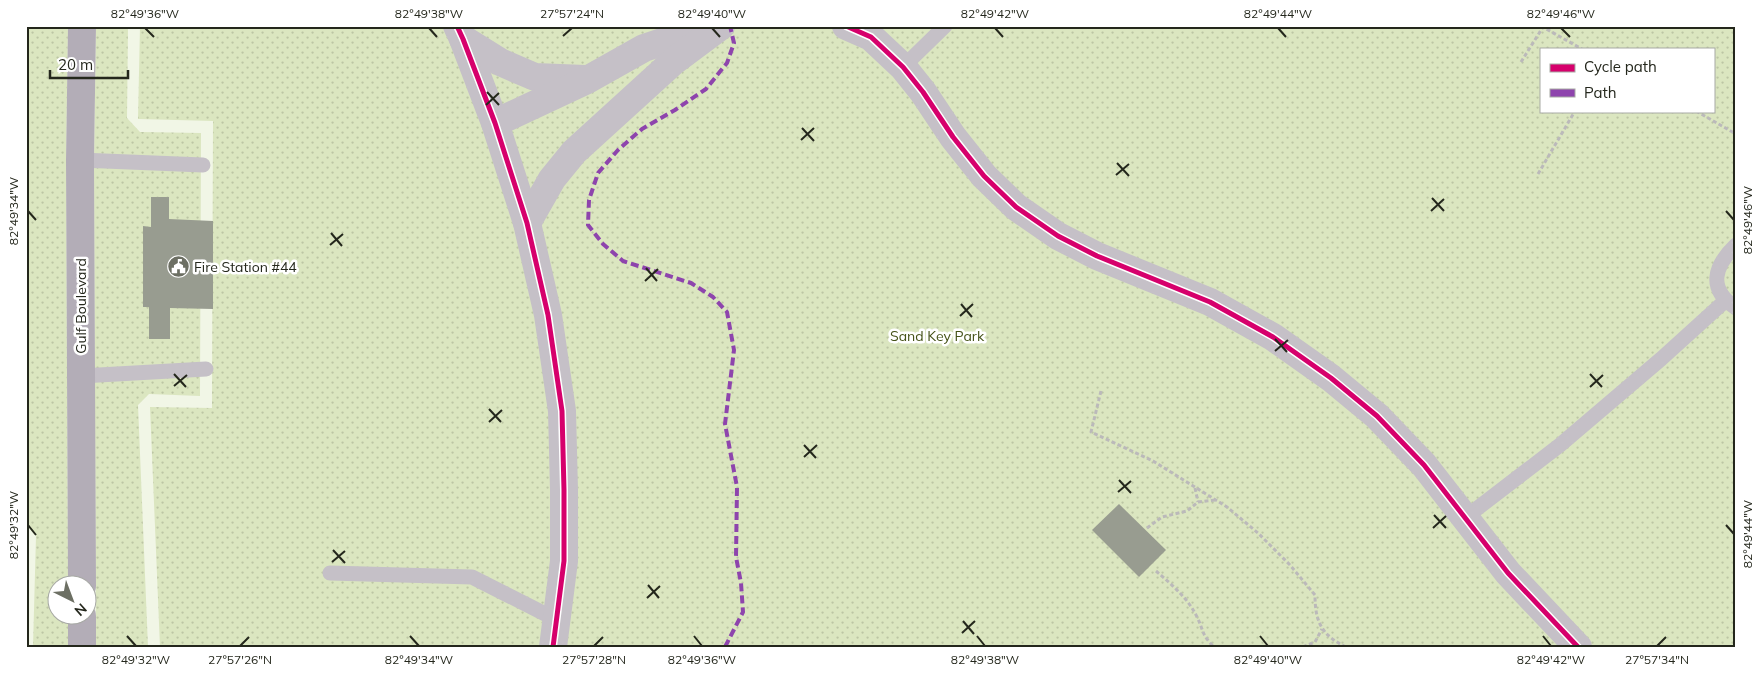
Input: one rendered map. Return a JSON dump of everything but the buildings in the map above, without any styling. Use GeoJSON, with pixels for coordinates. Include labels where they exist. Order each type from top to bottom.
{"type":"FeatureCollection","features":[{"type":"Feature","properties":{"kind":"main road","name":"Gulf Boulevard"},"geometry":{"type":"LineString","coordinates":[[82,26],[80,160],[82,576]]}},
{"type":"Feature","properties":{"kind":"main road"},"geometry":{"type":"LineString","coordinates":[[82,626],[82,647]]}},
{"type":"Feature","properties":{"kind":"street"},"geometry":{"type":"LineString","coordinates":[[495,124],[586,80],[644,48],[711,26]]}},
{"type":"Feature","properties":{"kind":"street"},"geometry":{"type":"LineString","coordinates":[[527,223],[552,179],[574,152],[674,61],[721,26]]}},
{"type":"Feature","properties":{"kind":"street"},"geometry":{"type":"LineString","coordinates":[[846,26],[871,37],[903,67],[923,92],[971,161],[1016,207],[1066,240],[1097,256],[1210,302],[1274,337],[1331,378],[1377,416],[1424,465],[1508,573],[1578,647]]}},
{"type":"Feature","properties":{"kind":"street"},"geometry":{"type":"LineString","coordinates":[[460,33],[500,62],[535,77],[586,80]]}},
{"type":"Feature","properties":{"kind":"street"},"geometry":{"type":"LineString","coordinates":[[460,33],[495,124],[527,223],[548,315],[562,410],[564,490],[564,561],[553,647]]}},
{"type":"Feature","properties":{"kind":"lane"},"geometry":{"type":"LineString","coordinates":[[903,67],[945,26]]}},
{"type":"Feature","properties":{"kind":"lane"},"geometry":{"type":"LineString","coordinates":[[80,160],[203,165]]}},
{"type":"Feature","properties":{"kind":"lane"},"geometry":{"type":"LineString","coordinates":[[1466,517],[1560,446],[1661,359],[1730,304],[1718,287],[1717,272],[1720,261],[1736,245]]}},
{"type":"Feature","properties":{"kind":"lane"},"geometry":{"type":"LineString","coordinates":[[81,376],[206,369]]}},
{"type":"Feature","properties":{"kind":"lane"},"geometry":{"type":"LineString","coordinates":[[330,573],[472,577],[557,620]]}},
{"type":"Feature","properties":{"kind":"path"},"geometry":{"type":"LineString","coordinates":[[1521,62],[1542,26],[1580,48]]}},
{"type":"Feature","properties":{"kind":"path"},"geometry":{"type":"LineString","coordinates":[[1538,174],[1574,112]]}},
{"type":"Feature","properties":{"kind":"path"},"geometry":{"type":"LineString","coordinates":[[1698,112],[1736,134]]}},
{"type":"Feature","properties":{"kind":"path"},"geometry":{"type":"LineString","coordinates":[[1101,391],[1091,432],[1153,462],[1216,500],[1258,533],[1290,565],[1316,595],[1315,612],[1322,629],[1333,641],[1346,647]]}},
{"type":"Feature","properties":{"kind":"path"},"geometry":{"type":"LineString","coordinates":[[1194,487],[1198,502]]}},
{"type":"Feature","properties":{"kind":"path"},"geometry":{"type":"LineString","coordinates":[[1147,528],[1162,517],[1187,511],[1198,502],[1216,500]]}},
{"type":"Feature","properties":{"kind":"path"},"geometry":{"type":"LineString","coordinates":[[1156,571],[1178,590],[1197,616],[1204,636],[1214,647]]}},
{"type":"Feature","properties":{"kind":"path"},"geometry":{"type":"LineString","coordinates":[[1303,647],[1315,642],[1322,629]]}},
{"type":"Feature","properties":{"kind":"green space"},"geometry":{"type":"Polygon","coordinates":[[[26,26],[68,26],[66,159],[68,576],[48,576],[48,626],[68,626],[68,647],[33,647],[36,536],[26,525],[26,26]]]}},
{"type":"Feature","properties":{"kind":"green space"},"geometry":{"type":"Polygon","coordinates":[[[96,26],[128,26],[127,118],[140,132],[201,133],[200,396],[149,394],[138,405],[148,647],[96,647],[98,576],[96,576],[94,162],[96,26]]]}},
{"type":"Feature","properties":{"kind":"green space","name":"Sand Key Park"},"geometry":{"type":"Polygon","coordinates":[[[140,26],[1736,26],[1736,647],[160,647],[150,407],[212,408],[213,121],[138,119],[140,26]]]}},
{"type":"Feature","properties":{"kind":"marked path"},"geometry":{"type":"LineString","coordinates":[[725,647],[743,612],[741,583],[736,557],[737,487],[725,424],[734,350],[727,312],[713,297],[691,283],[623,261],[603,244],[588,225],[589,200],[598,173],[618,150],[642,129],[706,89],[727,63],[734,43],[730,26]]}},
{"type":"Feature","properties":{"kind":"cycle path"},"geometry":{"type":"LineString","coordinates":[[457,26],[495,123],[527,223],[548,315],[562,411],[564,490],[564,561],[553,647]]}},
{"type":"Feature","properties":{"kind":"cycle path"},"geometry":{"type":"LineString","coordinates":[[846,26],[871,37],[903,67],[923,92],[953,137],[984,176],[1016,207],[1058,236],[1097,256],[1210,302],[1273,337],[1331,378],[1377,416],[1424,465],[1508,573],[1578,647]]}},
{"type":"Feature","properties":{"kind":"place","name":"Fire Station #44"},"geometry":{"type":"Point","coordinates":[178,267]}}]}
